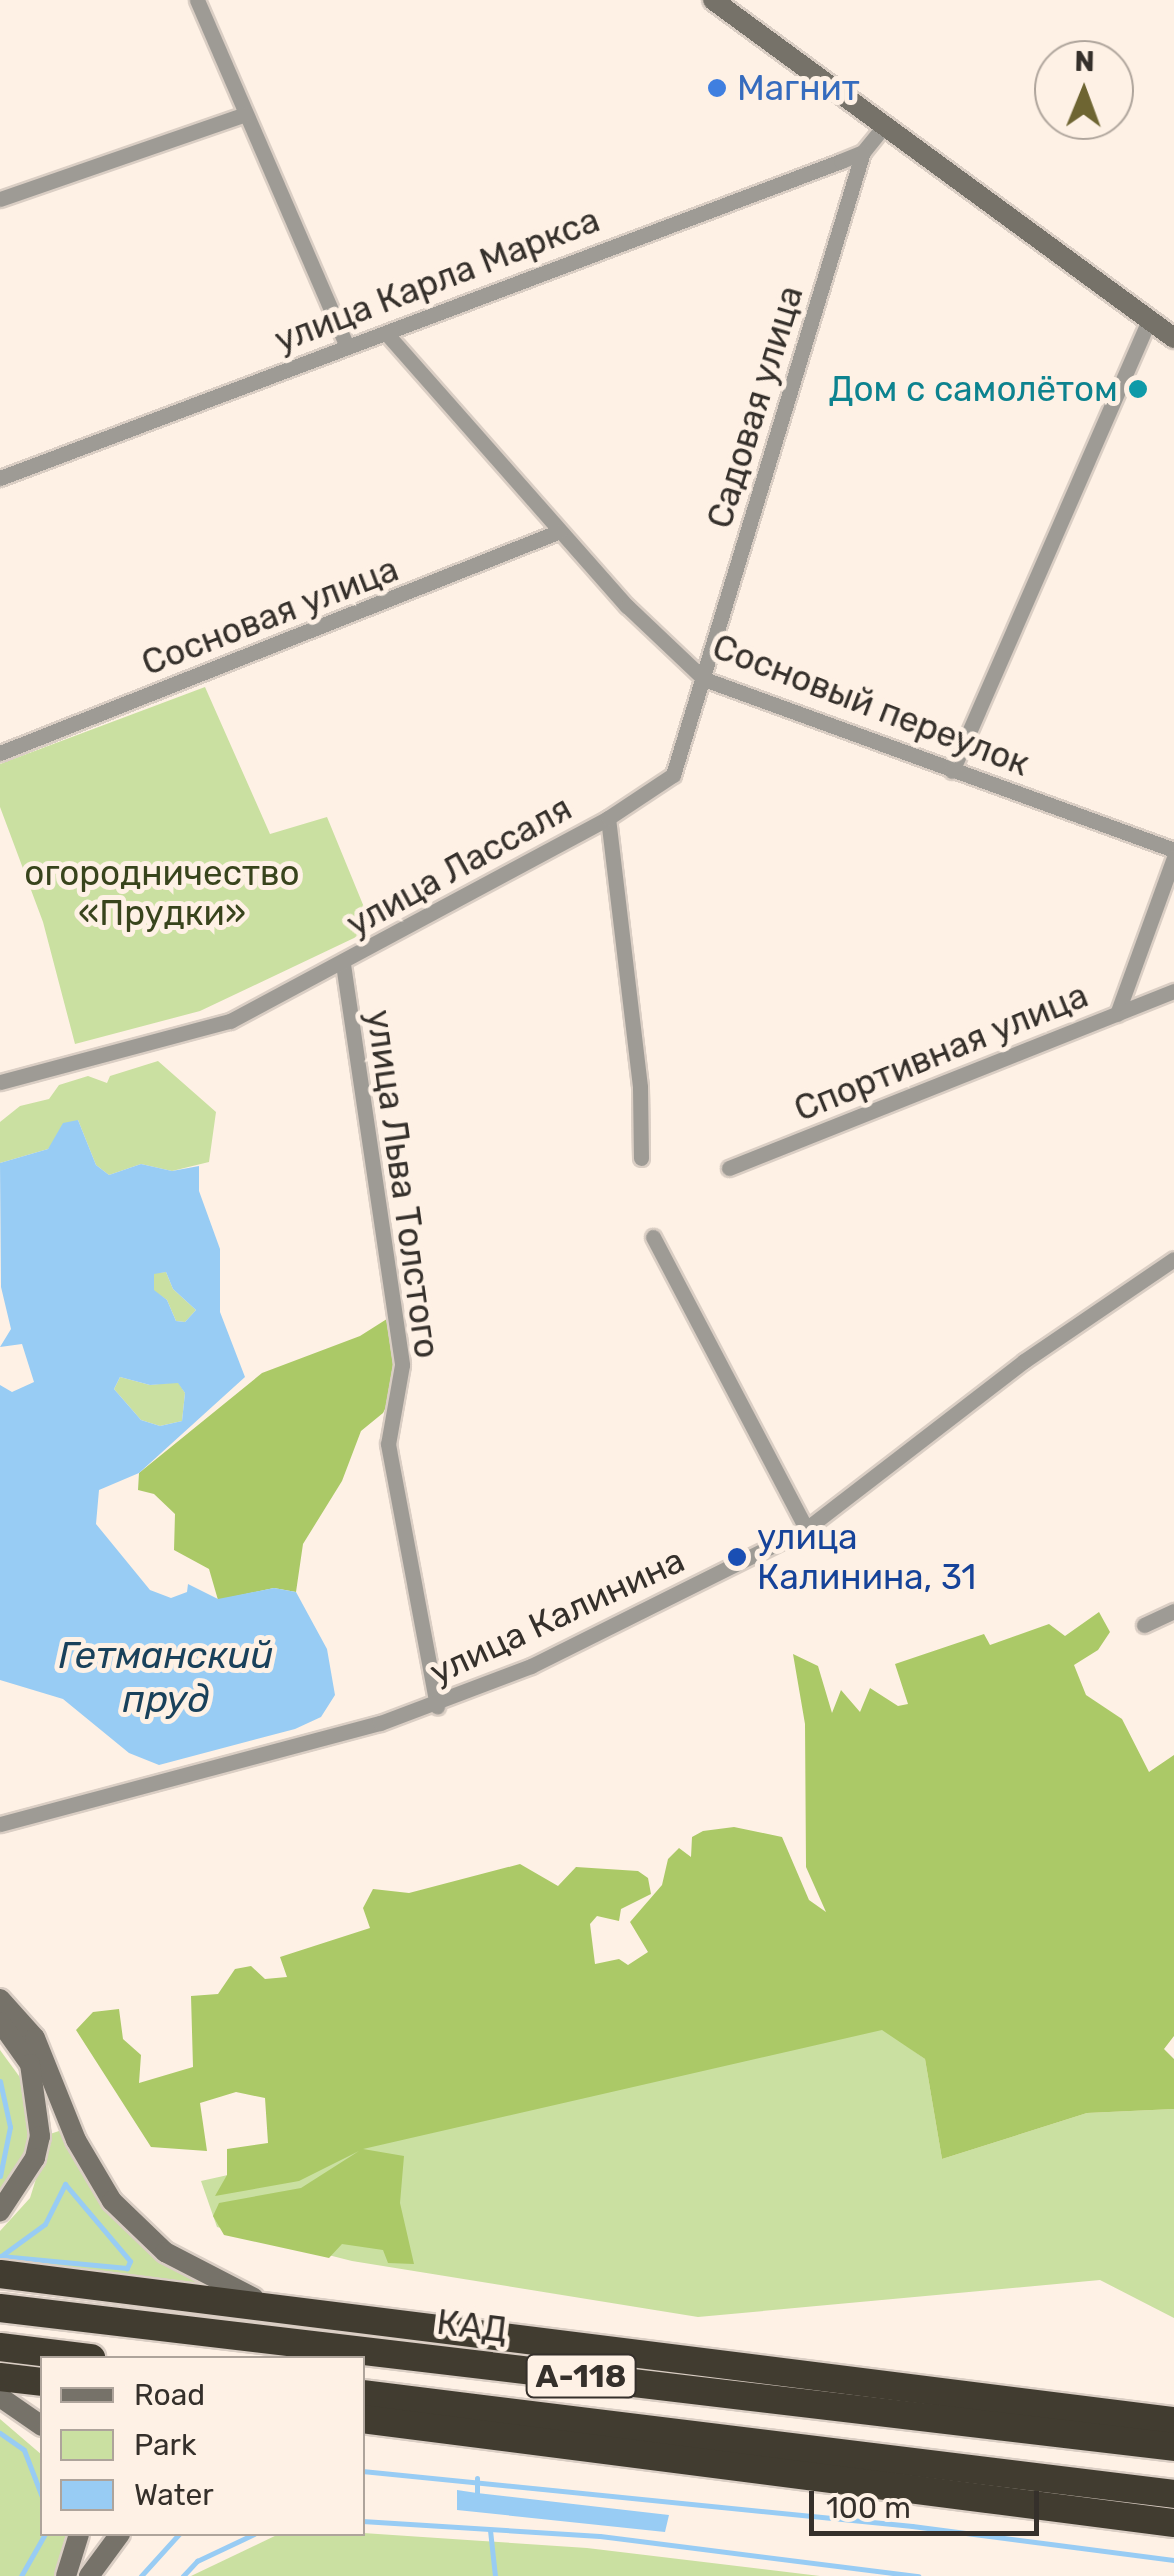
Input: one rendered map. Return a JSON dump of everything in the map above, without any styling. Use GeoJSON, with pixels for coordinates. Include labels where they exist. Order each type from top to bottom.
{"type":"FeatureCollection","features":[{"type":"Feature","properties":{"kind":"highway"},"geometry":{"type":"LineString","coordinates":[[0,2274],[856,2381],[1170,2438]]}},
{"type":"Feature","properties":{"kind":"highway","name":"КАД"},"geometry":{"type":"LineString","coordinates":[[0,2308],[1170,2438]]}},
{"type":"Feature","properties":{"kind":"highway"},"geometry":{"type":"LineString","coordinates":[[0,2347],[74,2356]]}},
{"type":"Feature","properties":{"kind":"highway"},"geometry":{"type":"LineString","coordinates":[[0,2377],[40,2382]]}},
{"type":"Feature","properties":{"kind":"highway","name":"А-118"},"geometry":{"type":"LineString","coordinates":[[365,2394],[1174,2494]]}},
{"type":"Feature","properties":{"kind":"highway"},"geometry":{"type":"LineString","coordinates":[[365,2419],[1174,2523]]}},
{"type":"Feature","properties":{"kind":"main road"},"geometry":{"type":"LineString","coordinates":[[713,0],[1174,338]]}},
{"type":"Feature","properties":{"kind":"main road"},"geometry":{"type":"LineString","coordinates":[[0,1999],[34,2038],[76,2140],[112,2201],[165,2252],[248,2296],[384,2325]]}},
{"type":"Feature","properties":{"kind":"main road"},"geometry":{"type":"LineString","coordinates":[[0,2022],[30,2064],[40,2136],[35,2158],[0,2211]]}},
{"type":"Feature","properties":{"kind":"main road"},"geometry":{"type":"LineString","coordinates":[[0,2397],[40,2425]]}},
{"type":"Feature","properties":{"kind":"main road"},"geometry":{"type":"LineString","coordinates":[[365,2428],[421,2426]]}},
{"type":"Feature","properties":{"kind":"main road"},"geometry":{"type":"LineString","coordinates":[[66,2576],[78,2536]]}},
{"type":"Feature","properties":{"kind":"main road"},"geometry":{"type":"LineString","coordinates":[[89,2576],[119,2536]]}},
{"type":"Feature","properties":{"kind":"street"},"geometry":{"type":"LineString","coordinates":[[198,0],[346,348]]}},
{"type":"Feature","properties":{"kind":"street"},"geometry":{"type":"LineString","coordinates":[[0,199],[245,114]]}},
{"type":"Feature","properties":{"kind":"street","name":"улица Карла Маркса"},"geometry":{"type":"LineString","coordinates":[[0,478],[862,152],[884,126]]}},
{"type":"Feature","properties":{"kind":"street","name":"Садовая улица"},"geometry":{"type":"LineString","coordinates":[[704,679],[862,152]]}},
{"type":"Feature","properties":{"kind":"street"},"geometry":{"type":"LineString","coordinates":[[952,771],[1149,320]]}},
{"type":"Feature","properties":{"kind":"street","name":"Сосновый переулок"},"geometry":{"type":"LineString","coordinates":[[386,332],[560,530],[681,662],[704,679],[1174,853]]}},
{"type":"Feature","properties":{"kind":"street","name":"Сосновая улица"},"geometry":{"type":"LineString","coordinates":[[0,753],[560,530]]}},
{"type":"Feature","properties":{"kind":"street","name":"улица Лассаля"},"geometry":{"type":"LineString","coordinates":[[0,1082],[230,1021],[343,964],[608,818],[673,775],[704,679]]}},
{"type":"Feature","properties":{"kind":"street"},"geometry":{"type":"LineString","coordinates":[[608,818],[640,1086],[641,1158]]}},
{"type":"Feature","properties":{"kind":"street"},"geometry":{"type":"LineString","coordinates":[[1117,1014],[1174,853]]}},
{"type":"Feature","properties":{"kind":"street","name":"улица Льва Толстого"},"geometry":{"type":"LineString","coordinates":[[343,964],[402,1365],[388,1444],[437,1706]]}},
{"type":"Feature","properties":{"kind":"street","name":"Спортивная улица"},"geometry":{"type":"LineString","coordinates":[[729,1168],[1174,991]]}},
{"type":"Feature","properties":{"kind":"street"},"geometry":{"type":"LineString","coordinates":[[653,1238],[806,1530]]}},
{"type":"Feature","properties":{"kind":"street","name":"улица Калинина"},"geometry":{"type":"LineString","coordinates":[[0,1824],[437,1706],[806,1530],[1024,1362],[1174,1259]]}},
{"type":"Feature","properties":{"kind":"street"},"geometry":{"type":"LineString","coordinates":[[1144,1625],[1174,1611]]}},
{"type":"Feature","properties":{"kind":"green space","name":"огородничество «Прудки»"},"geometry":{"type":"Polygon","coordinates":[[[205,687],[270,834],[327,817],[373,929],[200,1011],[75,1044],[43,922],[0,807],[0,764],[205,687]]]}},
{"type":"Feature","properties":{"kind":"green space"},"geometry":{"type":"Polygon","coordinates":[[[158,1061],[216,1112],[209,1162],[172,1171],[141,1164],[109,1175],[96,1165],[78,1120],[48,1149],[0,1163],[0,1122],[20,1106],[49,1099],[59,1085],[88,1076],[107,1083],[110,1076],[158,1061]]]}},
{"type":"Feature","properties":{"kind":"green space"},"geometry":{"type":"Polygon","coordinates":[[[166,1272],[173,1289],[196,1310],[185,1322],[176,1321],[167,1300],[154,1291],[154,1273],[166,1272]]]}},
{"type":"Feature","properties":{"kind":"green space"},"geometry":{"type":"Polygon","coordinates":[[[390,1317],[395,1390],[383,1413],[361,1431],[342,1481],[303,1544],[296,1592],[274,1588],[218,1600],[209,1569],[174,1550],[175,1514],[154,1494],[138,1490],[139,1473],[262,1373],[360,1336],[390,1317]]]}},
{"type":"Feature","properties":{"kind":"green space"},"geometry":{"type":"Polygon","coordinates":[[[120,1377],[150,1385],[178,1382],[185,1393],[182,1421],[160,1426],[141,1420],[114,1389],[120,1377]]]}},
{"type":"Feature","properties":{"kind":"green space"},"geometry":{"type":"Polygon","coordinates":[[[1099,1612],[1110,1632],[1098,1650],[1074,1665],[1086,1695],[1122,1719],[1149,1772],[1174,1755],[1174,2036],[1164,2049],[1174,2059],[1174,2109],[1087,2113],[942,2159],[925,2059],[882,2030],[363,2149],[404,2156],[400,2203],[414,2264],[388,2263],[383,2250],[342,2244],[329,2258],[224,2235],[213,2216],[219,2203],[301,2188],[359,2151],[299,2181],[215,2196],[227,2175],[227,2149],[268,2143],[265,2098],[236,2092],[200,2103],[207,2151],[151,2147],[76,2030],[93,2012],[119,2009],[123,2039],[141,2055],[139,2083],[193,2067],[191,1996],[218,1994],[235,1969],[251,1966],[265,1979],[287,1977],[280,1957],[370,1928],[363,1908],[373,1889],[409,1893],[520,1864],[558,1886],[576,1867],[638,1871],[648,1878],[651,1894],[621,1909],[619,1921],[597,1916],[590,1924],[595,1964],[619,1959],[628,1965],[648,1952],[630,1922],[662,1885],[668,1859],[679,1848],[691,1857],[692,1837],[703,1831],[734,1827],[782,1837],[809,1900],[826,1912],[806,1867],[805,1724],[793,1654],[818,1666],[832,1713],[841,1690],[860,1712],[870,1688],[898,1706],[908,1704],[895,1664],[984,1634],[990,1645],[1049,1624],[1065,1636],[1099,1612]]]}},
{"type":"Feature","properties":{"kind":"green space"},"geometry":{"type":"Polygon","coordinates":[[[883,2029],[925,2059],[942,2159],[1087,2113],[1174,2109],[1174,2318],[1100,2280],[698,2317],[352,2261],[217,2227],[201,2181],[883,2029]]]}},
{"type":"Feature","properties":{"kind":"green space"},"geometry":{"type":"Polygon","coordinates":[[[0,2050],[27,2087],[31,2121],[24,2161],[0,2201],[0,2050]]]}},
{"type":"Feature","properties":{"kind":"green space"},"geometry":{"type":"Polygon","coordinates":[[[59,2131],[124,2229],[204,2288],[0,2269],[0,2231],[30,2198],[50,2134],[59,2131]]]}},
{"type":"Feature","properties":{"kind":"green space"},"geometry":{"type":"Polygon","coordinates":[[[0,2419],[40,2453],[40,2536],[65,2536],[55,2576],[0,2576],[0,2419]]]}},
{"type":"Feature","properties":{"kind":"green space"},"geometry":{"type":"Polygon","coordinates":[[[365,2533],[587,2548],[820,2576],[191,2576],[275,2536],[365,2533]]]}},
{"type":"Feature","properties":{"kind":"water","name":"Гетманский пруд"},"geometry":{"type":"Polygon","coordinates":[[[78,1120],[96,1165],[109,1175],[141,1164],[172,1171],[199,1166],[199,1191],[220,1249],[220,1312],[245,1377],[139,1473],[99,1490],[96,1524],[150,1590],[171,1598],[187,1592],[188,1584],[218,1599],[274,1588],[296,1592],[327,1649],[335,1695],[321,1717],[295,1729],[159,1765],[129,1753],[63,1699],[0,1680],[0,1385],[12,1392],[34,1382],[22,1344],[0,1347],[11,1329],[1,1287],[0,1163],[48,1149],[63,1123],[78,1120]],[[166,1272],[154,1274],[154,1290],[167,1300],[176,1321],[185,1322],[196,1310],[173,1289],[166,1272]],[[120,1377],[114,1389],[141,1420],[160,1426],[182,1421],[185,1393],[178,1383],[150,1385],[120,1377]]]}},
{"type":"Feature","properties":{"kind":"water"},"geometry":{"type":"Polygon","coordinates":[[[457,2490],[669,2515],[665,2532],[457,2510],[457,2490]]]}},
{"type":"Feature","properties":{"kind":"waterway"},"geometry":{"type":"LineString","coordinates":[[0,2081],[10,2127],[0,2176]]}},
{"type":"Feature","properties":{"kind":"waterway"},"geometry":{"type":"LineString","coordinates":[[65,2184],[130,2261],[127,2268],[1,2256],[45,2224],[65,2184]]}},
{"type":"Feature","properties":{"kind":"waterway"},"geometry":{"type":"LineString","coordinates":[[0,2433],[24,2450],[40,2492]]}},
{"type":"Feature","properties":{"kind":"waterway"},"geometry":{"type":"LineString","coordinates":[[365,2471],[912,2526],[1174,2560]]}},
{"type":"Feature","properties":{"kind":"waterway"},"geometry":{"type":"LineString","coordinates":[[477,2478],[477,2493]]}},
{"type":"Feature","properties":{"kind":"waterway"},"geometry":{"type":"LineString","coordinates":[[365,2521],[600,2536],[918,2576]]}},
{"type":"Feature","properties":{"kind":"waterway"},"geometry":{"type":"LineString","coordinates":[[490,2530],[495,2576]]}},
{"type":"Feature","properties":{"kind":"waterway"},"geometry":{"type":"LineString","coordinates":[[21,2576],[44,2536]]}},
{"type":"Feature","properties":{"kind":"waterway"},"geometry":{"type":"LineString","coordinates":[[141,2576],[177,2536]]}},
{"type":"Feature","properties":{"kind":"waterway"},"geometry":{"type":"LineString","coordinates":[[183,2576],[197,2561],[250,2536]]}},
{"type":"Feature","properties":{"kind":"place","name":"Магнит"},"geometry":{"type":"Point","coordinates":[717,88]}},
{"type":"Feature","properties":{"kind":"place","name":"Дом с самолётом"},"geometry":{"type":"Point","coordinates":[1138,389]}},
{"type":"Feature","properties":{"kind":"place","name":"улица Калинина, 31"},"geometry":{"type":"Point","coordinates":[737,1557]}}]}
